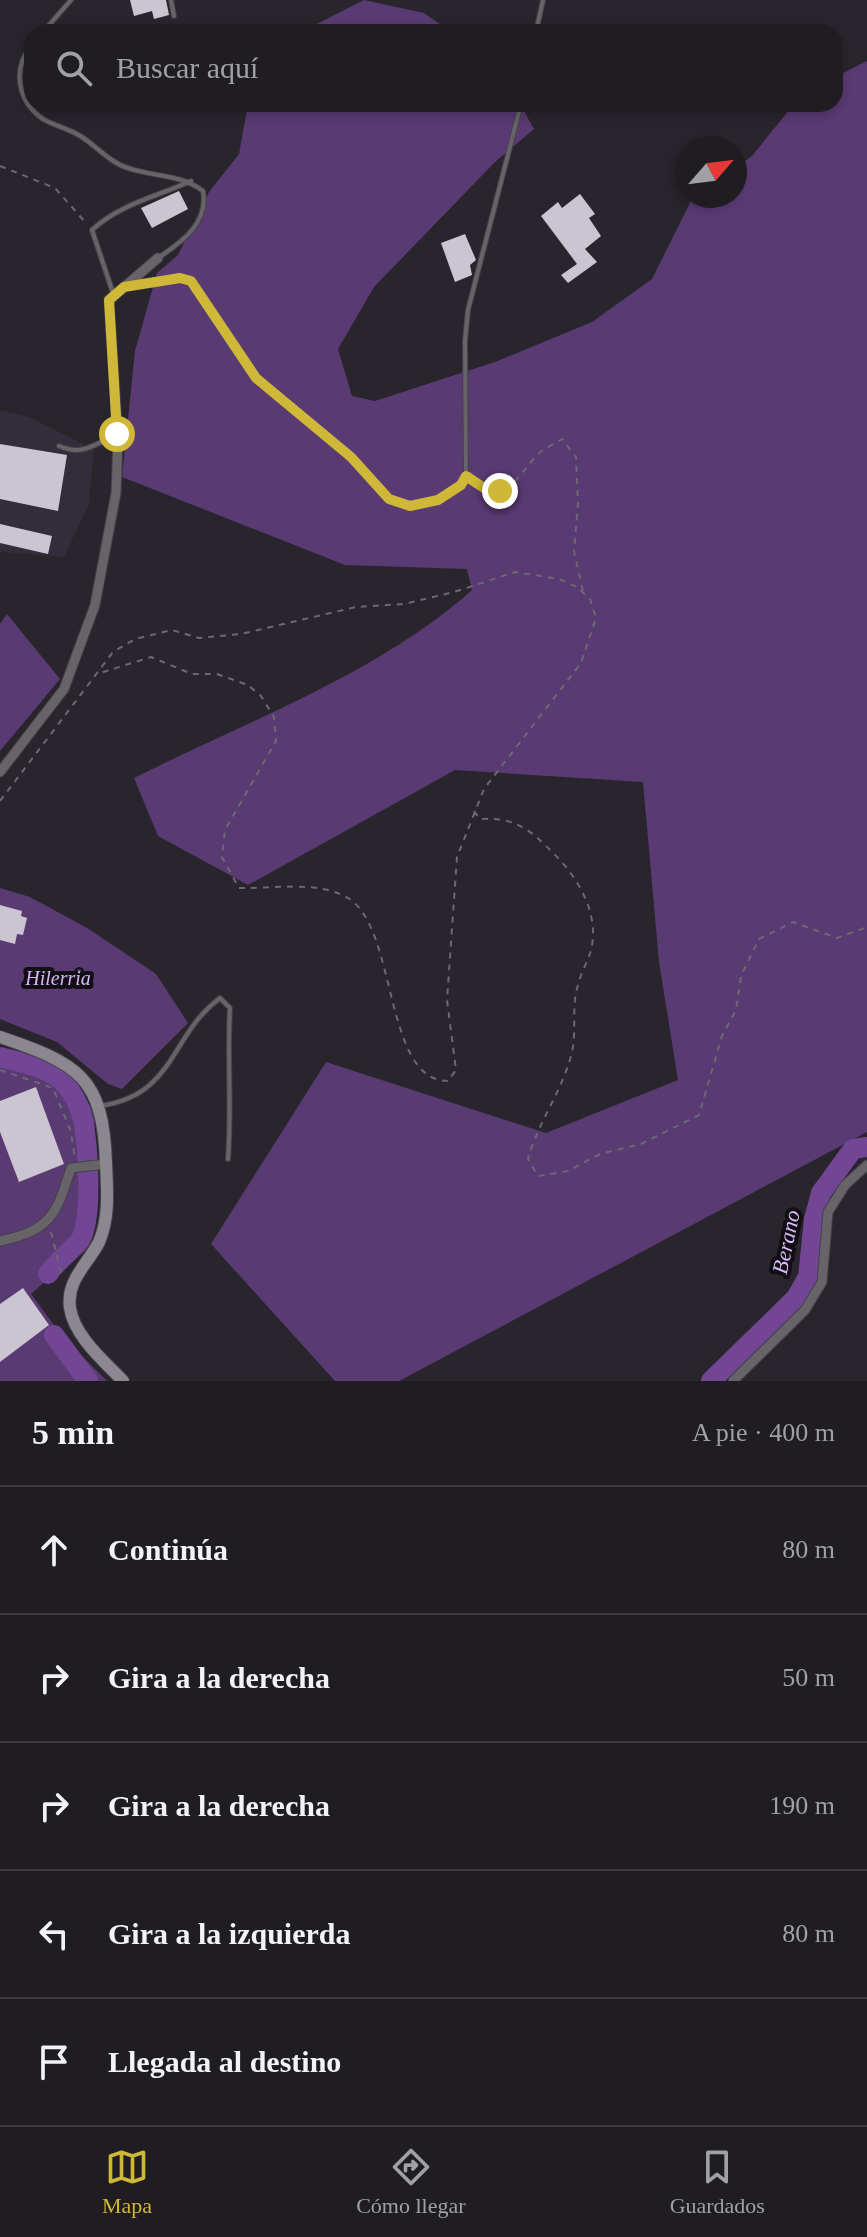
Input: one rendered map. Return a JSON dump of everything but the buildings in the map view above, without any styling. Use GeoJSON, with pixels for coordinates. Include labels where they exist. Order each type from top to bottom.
{"type":"FeatureCollection","features":[{"type":"Feature","properties":{"kind":"main road"},"geometry":{"type":"LineString","coordinates":[[0,1037],[64,1063],[90,1086],[100,1106],[107,1135],[101,1164],[106,1217],[99,1242],[72,1285],[70,1311],[84,1339],[123,1381]]}},
{"type":"Feature","properties":{"kind":"street"},"geometry":{"type":"LineString","coordinates":[[0,772],[64,689],[78,661],[95,605],[112,525],[117,434],[109,300],[158,258]]}},
{"type":"Feature","properties":{"kind":"street"},"geometry":{"type":"LineString","coordinates":[[0,1241],[44,1226],[61,1199],[71,1168],[101,1164]]}},
{"type":"Feature","properties":{"kind":"street"},"geometry":{"type":"LineString","coordinates":[[733,1381],[811,1301],[822,1282],[828,1212],[845,1185],[867,1165]]}},
{"type":"Feature","properties":{"kind":"lane"},"geometry":{"type":"LineString","coordinates":[[50,24],[71,0]]}},
{"type":"Feature","properties":{"kind":"lane"},"geometry":{"type":"LineString","coordinates":[[171,0],[174,16]]}},
{"type":"Feature","properties":{"kind":"lane"},"geometry":{"type":"LineString","coordinates":[[538,24],[543,0]]}},
{"type":"Feature","properties":{"kind":"lane"},"geometry":{"type":"LineString","coordinates":[[24,54],[17,75],[24,95]]}},
{"type":"Feature","properties":{"kind":"lane"},"geometry":{"type":"LineString","coordinates":[[37,112],[42,118],[71,130],[125,168],[191,181],[203,191],[206,204],[197,224],[180,244],[158,258]]}},
{"type":"Feature","properties":{"kind":"lane"},"geometry":{"type":"LineString","coordinates":[[124,287],[180,278],[191,281],[256,378],[351,457],[389,499],[410,506],[438,500],[461,485],[466,476],[465,341],[468,310],[519,112]]}},
{"type":"Feature","properties":{"kind":"lane"},"geometry":{"type":"LineString","coordinates":[[114,296],[92,230],[107,217],[139,200],[191,181]]}},
{"type":"Feature","properties":{"kind":"lane"},"geometry":{"type":"LineString","coordinates":[[59,446],[71,452],[82,451],[117,434]]}},
{"type":"Feature","properties":{"kind":"lane"},"geometry":{"type":"LineString","coordinates":[[100,1106],[119,1103],[146,1092],[193,1028],[220,998],[230,1008],[226,1047],[232,1089],[228,1159]]}},
{"type":"Feature","properties":{"kind":"path"},"geometry":{"type":"LineString","coordinates":[[0,166],[55,188],[92,230]]}},
{"type":"Feature","properties":{"kind":"path"},"geometry":{"type":"LineString","coordinates":[[466,476],[484,488],[500,491],[522,477],[537,454],[562,439],[576,457],[574,551],[583,593]]}},
{"type":"Feature","properties":{"kind":"path"},"geometry":{"type":"LineString","coordinates":[[0,801],[113,652],[147,636],[172,630],[199,638],[241,634],[356,607],[417,601],[515,572],[559,579],[583,593],[590,599],[596,618],[581,663],[521,737],[473,810],[457,857],[447,1000],[456,1070],[448,1081],[434,1081],[422,1071],[404,1037],[376,935],[361,910],[349,899],[324,888],[239,888],[230,876],[222,857],[225,830],[276,741],[274,717],[261,696],[248,685],[217,674],[192,674],[151,657],[97,674]]}},
{"type":"Feature","properties":{"kind":"path"},"geometry":{"type":"LineString","coordinates":[[473,810],[480,819],[502,817],[527,827],[557,857],[587,901],[595,925],[592,948],[578,985],[573,1011],[573,1050],[528,1159],[538,1176],[568,1171],[600,1154],[641,1144],[699,1115],[722,1036],[736,1010],[741,976],[759,939],[793,922],[837,938],[867,927]]}},
{"type":"Feature","properties":{"kind":"path"},"geometry":{"type":"LineString","coordinates":[[0,1070],[53,1088],[67,1121],[78,1167]]}},
{"type":"Feature","properties":{"kind":"path"},"geometry":{"type":"LineString","coordinates":[[55,1223],[50,1231],[62,1271]]}},
{"type":"Feature","properties":{"kind":"shaded area"},"geometry":{"type":"Polygon","coordinates":[[[0,410],[30,417],[94,450],[89,504],[64,557],[0,552],[0,410]]]}},
{"type":"Feature","properties":{"kind":"green space"},"geometry":{"type":"Polygon","coordinates":[[[364,0],[424,13],[440,24],[317,24],[364,0]]]}},
{"type":"Feature","properties":{"kind":"green space"},"geometry":{"type":"Polygon","coordinates":[[[867,61],[867,1132],[399,1381],[335,1381],[211,1244],[326,1062],[546,1133],[678,1080],[659,962],[643,782],[455,770],[248,885],[158,836],[134,778],[354,671],[436,619],[472,590],[467,569],[345,565],[122,477],[135,351],[157,273],[178,255],[209,192],[239,154],[247,112],[524,112],[534,129],[495,162],[374,287],[338,349],[352,396],[375,401],[495,362],[592,322],[652,279],[688,208],[747,208],[747,160],[788,112],[843,112],[843,73],[867,61]]]}},
{"type":"Feature","properties":{"kind":"green space"},"geometry":{"type":"Polygon","coordinates":[[[7,614],[60,679],[0,751],[0,624],[7,614]]]}},
{"type":"Feature","properties":{"kind":"green space","name":"Hilerria"},"geometry":{"type":"Polygon","coordinates":[[[0,888],[30,897],[87,928],[156,974],[188,1023],[122,1089],[108,1084],[57,1042],[0,1019],[0,888]]]}},
{"type":"Feature","properties":{"kind":"green space"},"geometry":{"type":"Polygon","coordinates":[[[0,1048],[65,1072],[95,1112],[91,1241],[31,1294],[62,1336],[107,1381],[0,1381],[0,1048]]]}},
{"type":"Feature","properties":{"kind":"waterway"},"geometry":{"type":"LineString","coordinates":[[0,1057],[33,1066],[57,1077],[73,1095],[83,1120],[88,1164],[88,1203],[83,1234],[48,1274]]}},
{"type":"Feature","properties":{"kind":"waterway","name":"Berano"},"geometry":{"type":"LineString","coordinates":[[711,1381],[796,1298],[808,1277],[814,1219],[821,1193],[853,1149],[867,1147]]}},
{"type":"Feature","properties":{"kind":"waterway"},"geometry":{"type":"LineString","coordinates":[[54,1335],[88,1381]]}},
{"type":"Feature","properties":{"kind":"route"},"geometry":{"type":"LineString","coordinates":[[117,434],[109,300],[124,287],[180,278],[191,281],[204,297],[256,378],[351,457],[389,499],[410,506],[438,500],[461,485],[466,476],[484,488],[500,491]]}}]}
